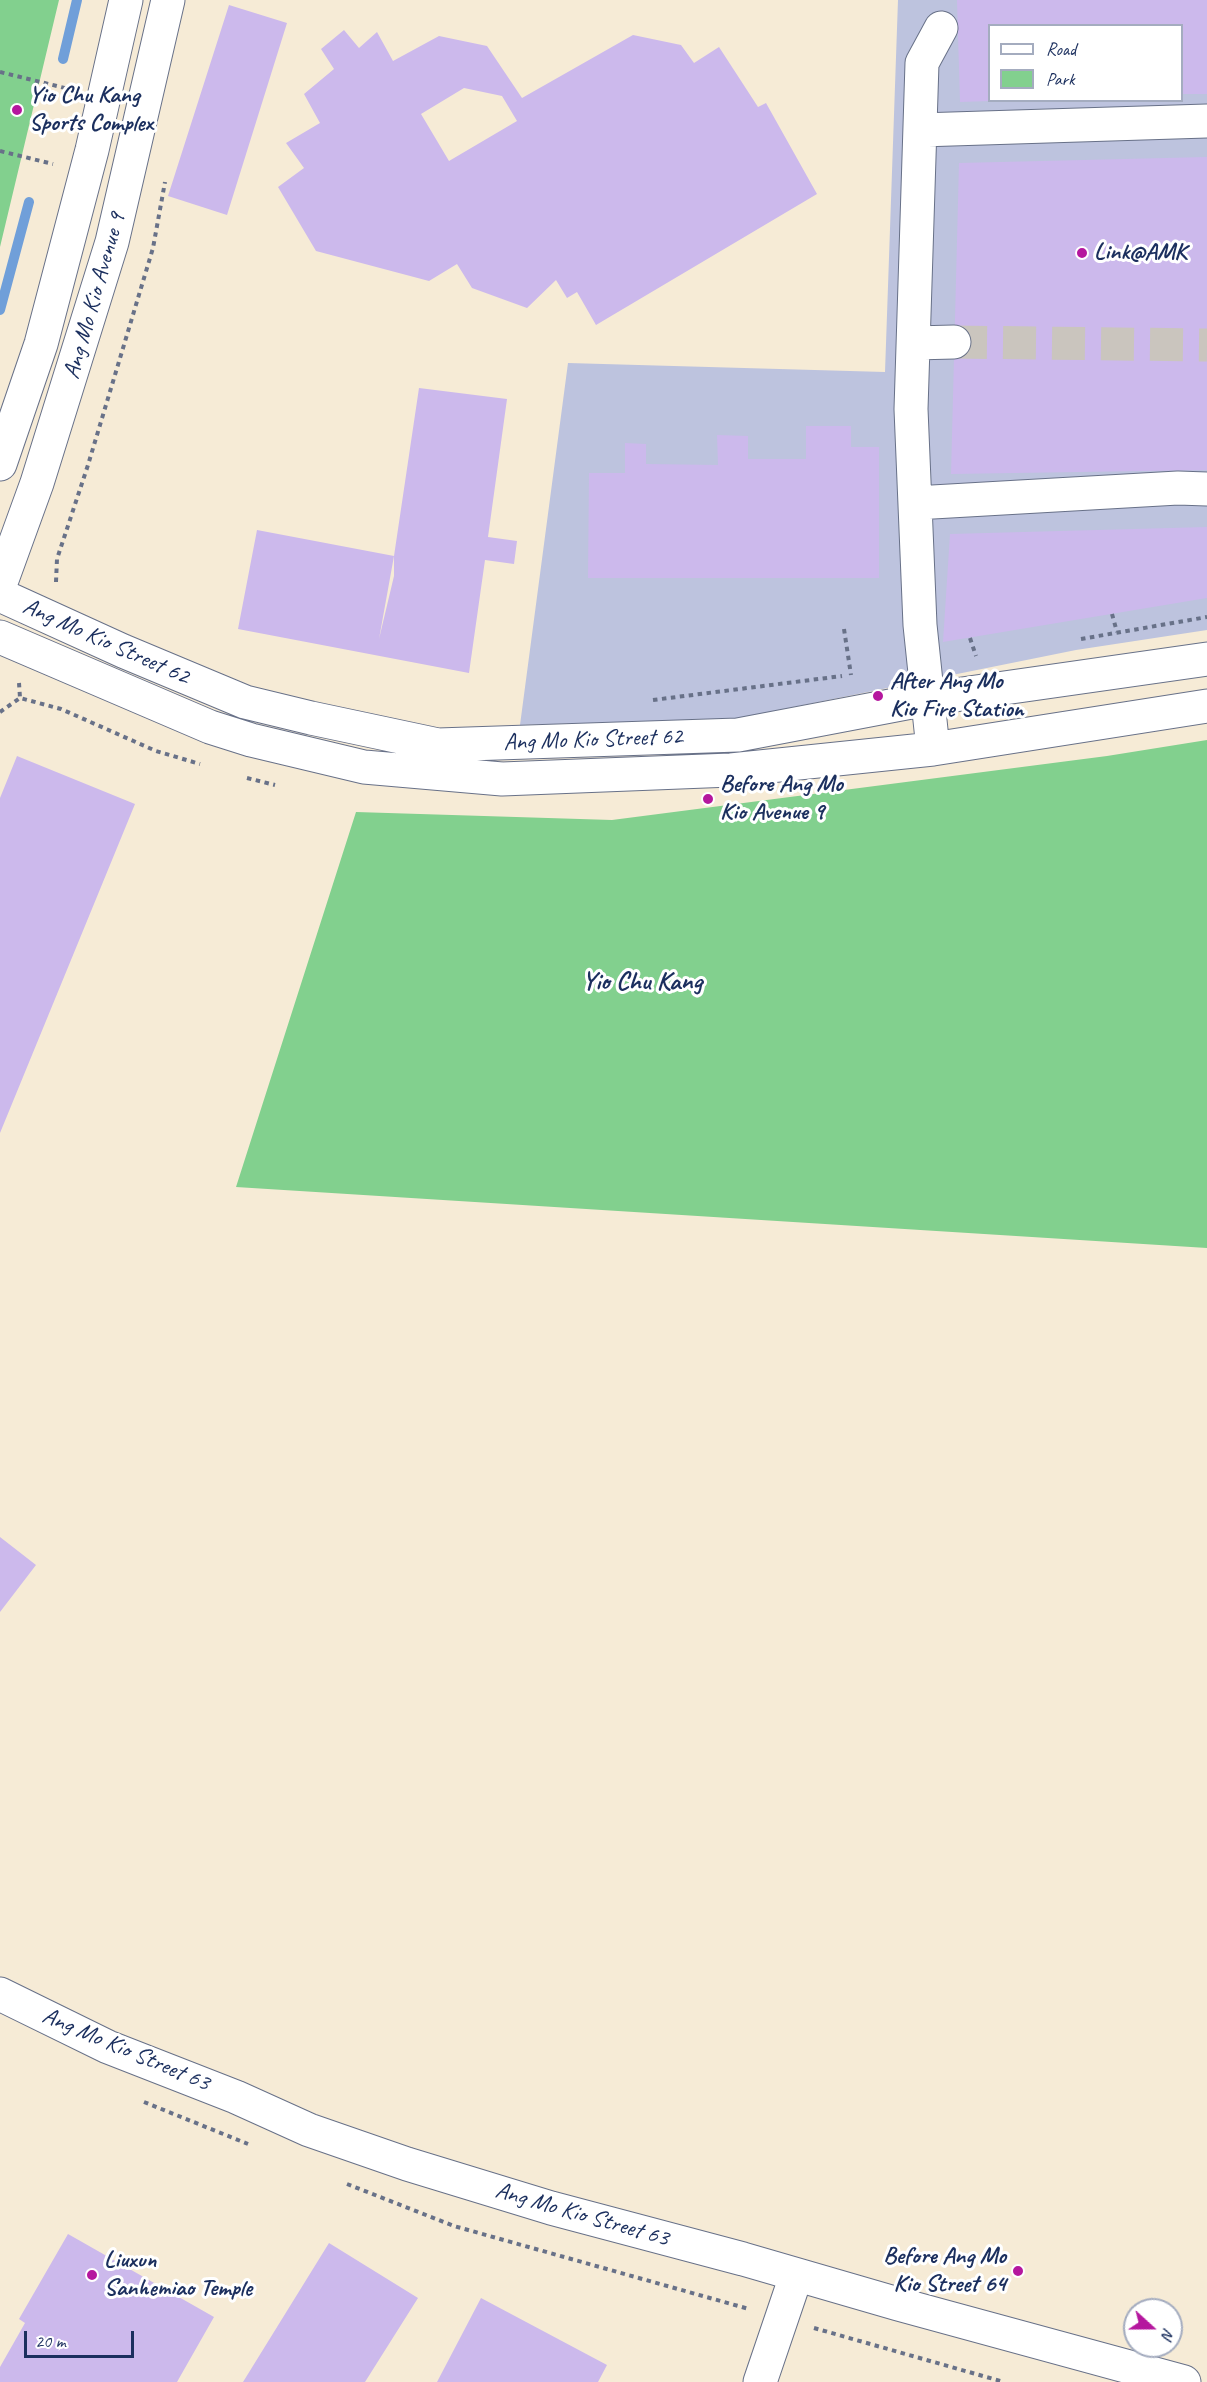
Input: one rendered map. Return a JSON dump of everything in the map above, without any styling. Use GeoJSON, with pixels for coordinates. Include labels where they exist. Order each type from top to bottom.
{"type":"FeatureCollection","features":[{"type":"Feature","properties":{"kind":"street","name":"Ang Mo Kio Avenue 9"},"geometry":{"type":"LineString","coordinates":[[0,464],[41,344],[92,150],[126,0]]}},
{"type":"Feature","properties":{"kind":"street","name":"Ang Mo Kio Avenue 9"},"geometry":{"type":"LineString","coordinates":[[0,585],[37,483],[112,242],[168,0]]}},
{"type":"Feature","properties":{"kind":"street"},"geometry":{"type":"LineString","coordinates":[[933,749],[924,665],[911,410],[922,63],[941,28]]}},
{"type":"Feature","properties":{"kind":"street"},"geometry":{"type":"LineString","coordinates":[[920,130],[1207,121]]}},
{"type":"Feature","properties":{"kind":"street"},"geometry":{"type":"LineString","coordinates":[[914,343],[954,342]]}},
{"type":"Feature","properties":{"kind":"street"},"geometry":{"type":"LineString","coordinates":[[915,503],[1178,488],[1207,489]]}},
{"type":"Feature","properties":{"kind":"street","name":"Ang Mo Kio Street 62"},"geometry":{"type":"LineString","coordinates":[[0,595],[123,651],[245,702],[438,744],[738,735],[927,699],[1207,659]]}},
{"type":"Feature","properties":{"kind":"street","name":"Ang Mo Kio Street 62"},"geometry":{"type":"LineString","coordinates":[[0,637],[210,727],[250,740],[364,767],[502,780],[731,771],[933,749],[1207,706]]}},
{"type":"Feature","properties":{"kind":"street"},"geometry":{"type":"LineString","coordinates":[[281,747],[292,714]]}},
{"type":"Feature","properties":{"kind":"street","name":"Ang Mo Kio Street 63"},"geometry":{"type":"LineString","coordinates":[[0,1994],[108,2047],[236,2097],[309,2130],[407,2164],[550,2208],[743,2259],[1123,2374],[1184,2382]]}},
{"type":"Feature","properties":{"kind":"street"},"geometry":{"type":"LineString","coordinates":[[760,2382],[796,2276]]}},
{"type":"Feature","properties":{"kind":"path"},"geometry":{"type":"LineString","coordinates":[[0,72],[72,90]]}},
{"type":"Feature","properties":{"kind":"path"},"geometry":{"type":"LineString","coordinates":[[0,151],[53,164]]}},
{"type":"Feature","properties":{"kind":"path"},"geometry":{"type":"LineString","coordinates":[[59,591],[56,582],[57,559],[88,465],[153,248],[166,177]]}},
{"type":"Feature","properties":{"kind":"path"},"geometry":{"type":"LineString","coordinates":[[1112,614],[1117,632]]}},
{"type":"Feature","properties":{"kind":"path"},"geometry":{"type":"LineString","coordinates":[[1070,640],[1207,617]]}},
{"type":"Feature","properties":{"kind":"path"},"geometry":{"type":"LineString","coordinates":[[844,629],[851,675]]}},
{"type":"Feature","properties":{"kind":"path"},"geometry":{"type":"LineString","coordinates":[[970,638],[976,657]]}},
{"type":"Feature","properties":{"kind":"path"},"geometry":{"type":"LineString","coordinates":[[924,665],[988,655]]}},
{"type":"Feature","properties":{"kind":"path"},"geometry":{"type":"LineString","coordinates":[[641,700],[677,698],[862,674]]}},
{"type":"Feature","properties":{"kind":"shaded area"},"geometry":{"type":"Polygon","coordinates":[[[898,0],[1207,0],[1207,630],[1076,650],[734,719],[520,725],[568,363],[885,372],[898,0]]]}},
{"type":"Feature","properties":{"kind":"green space","name":"Yio Chu Kang Sports Complex"},"geometry":{"type":"Polygon","coordinates":[[[0,0],[59,0],[0,247],[0,0]]]}},
{"type":"Feature","properties":{"kind":"green space"},"geometry":{"type":"Polygon","coordinates":[[[1207,740],[1207,1248],[236,1187],[356,812],[612,820],[1107,756],[1207,740]]]}},
{"type":"Feature","properties":{"kind":"building"},"geometry":{"type":"Polygon","coordinates":[[[957,0],[1207,0],[1207,94],[1183,94],[1183,24],[988,24],[988,101],[960,102],[957,0]]]}},
{"type":"Feature","properties":{"kind":"building"},"geometry":{"type":"Polygon","coordinates":[[[229,5],[287,23],[227,215],[168,196],[229,5]]]}},
{"type":"Feature","properties":{"kind":"building"},"geometry":{"type":"Polygon","coordinates":[[[344,30],[359,48],[377,32],[393,61],[439,36],[487,46],[522,98],[633,35],[681,45],[694,63],[719,47],[758,107],[766,103],[817,194],[596,325],[577,292],[567,298],[556,280],[527,308],[472,288],[457,264],[429,281],[316,251],[278,187],[304,168],[286,143],[320,123],[304,94],[334,69],[321,49],[344,30]],[[464,88],[421,114],[449,161],[517,121],[502,96],[464,88]]]}},
{"type":"Feature","properties":{"kind":"building","name":"Link@AMK"},"geometry":{"type":"Polygon","coordinates":[[[1207,157],[1207,470],[951,474],[959,163],[1207,157]]]}},
{"type":"Feature","properties":{"kind":"building"},"geometry":{"type":"Polygon","coordinates":[[[419,388],[507,399],[488,537],[517,541],[514,564],[485,560],[469,673],[238,629],[257,530],[394,556],[419,388]],[[394,556],[379,639],[394,576],[394,556]]]}},
{"type":"Feature","properties":{"kind":"building"},"geometry":{"type":"Polygon","coordinates":[[[806,426],[851,426],[851,447],[879,447],[879,578],[588,578],[589,473],[625,473],[625,443],[646,444],[646,464],[718,465],[717,435],[748,436],[748,459],[806,459],[806,426]]]}},
{"type":"Feature","properties":{"kind":"building"},"geometry":{"type":"Polygon","coordinates":[[[1207,527],[1207,598],[943,642],[950,534],[1207,527]]]}},
{"type":"Feature","properties":{"kind":"building"},"geometry":{"type":"Polygon","coordinates":[[[17,756],[135,804],[0,1133],[0,798],[17,756]]]}},
{"type":"Feature","properties":{"kind":"building"},"geometry":{"type":"Polygon","coordinates":[[[0,1537],[36,1565],[0,1612],[0,1537]]]}},
{"type":"Feature","properties":{"kind":"building","name":"Liuxun Sanhemiao Temple"},"geometry":{"type":"Polygon","coordinates":[[[68,2234],[214,2317],[177,2382],[0,2382],[0,2367],[25,2323],[19,2319],[68,2234]]]}},
{"type":"Feature","properties":{"kind":"building"},"geometry":{"type":"Polygon","coordinates":[[[329,2243],[418,2298],[365,2382],[243,2382],[329,2243]]]}},
{"type":"Feature","properties":{"kind":"building"},"geometry":{"type":"Polygon","coordinates":[[[481,2298],[607,2365],[598,2382],[437,2382],[481,2298]]]}},
{"type":"Feature","properties":{"kind":"waterway"},"geometry":{"type":"LineString","coordinates":[[63,59],[77,0]]}},
{"type":"Feature","properties":{"kind":"waterway"},"geometry":{"type":"LineString","coordinates":[[0,310],[29,202]]}},
{"type":"Feature","properties":{"kind":"tunnel"},"geometry":{"type":"LineString","coordinates":[[954,342],[1207,345]]}},
{"type":"Feature","properties":{"kind":"place","name":"Yio Chu Kang Sports Complex"},"geometry":{"type":"Point","coordinates":[17,110]}},
{"type":"Feature","properties":{"kind":"place","name":"Link@AMK"},"geometry":{"type":"Point","coordinates":[1082,253]}},
{"type":"Feature","properties":{"kind":"place","name":"After Ang Mo Kio Fire Station"},"geometry":{"type":"Point","coordinates":[878,696]}},
{"type":"Feature","properties":{"kind":"place","name":"Before Ang Mo Kio Avenue 9"},"geometry":{"type":"Point","coordinates":[708,799]}},
{"type":"Feature","properties":{"kind":"place","name":"Before Ang Mo Kio Street 64"},"geometry":{"type":"Point","coordinates":[1018,2271]}},
{"type":"Feature","properties":{"kind":"place","name":"Liuxun Sanhemiao Temple"},"geometry":{"type":"Point","coordinates":[92,2275]}},
{"type":"Feature","properties":{"kind":"district","name":"Yio Chu Kang"},"geometry":{"type":"Point","coordinates":[642,982]}}]}
